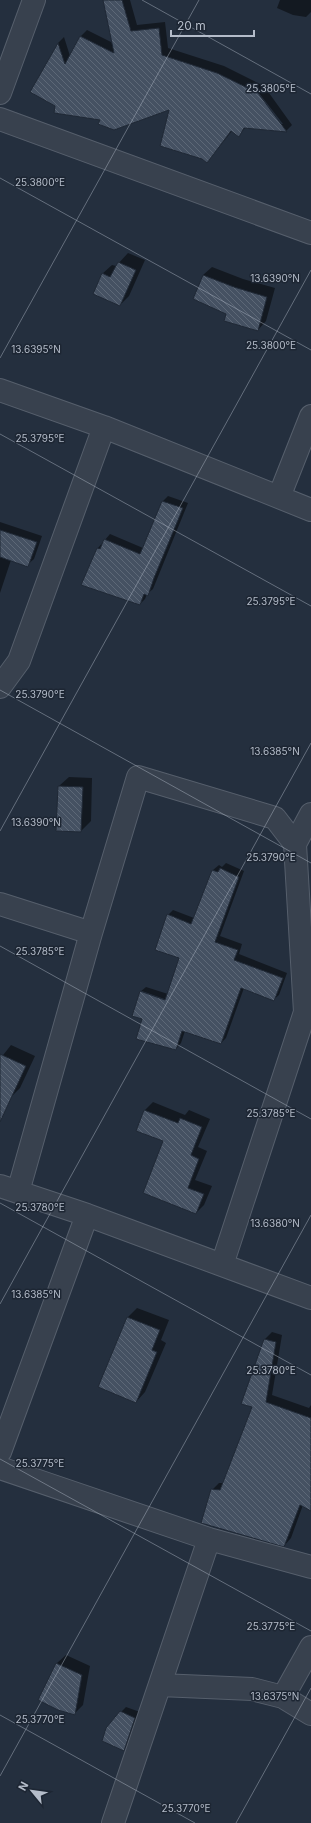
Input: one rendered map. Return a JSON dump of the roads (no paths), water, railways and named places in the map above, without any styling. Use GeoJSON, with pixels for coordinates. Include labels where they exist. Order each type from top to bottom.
{"type":"FeatureCollection","features":[{"type":"Feature","properties":{"kind":"street"},"geometry":{"type":"LineString","coordinates":[[0,93],[34,0]]}},
{"type":"Feature","properties":{"kind":"street"},"geometry":{"type":"LineString","coordinates":[[0,119],[311,233]]}},
{"type":"Feature","properties":{"kind":"street"},"geometry":{"type":"LineString","coordinates":[[0,390],[104,427],[311,510]]}},
{"type":"Feature","properties":{"kind":"street"},"geometry":{"type":"LineString","coordinates":[[279,497],[311,416]]}},
{"type":"Feature","properties":{"kind":"street"},"geometry":{"type":"LineString","coordinates":[[0,687],[18,661],[104,427]]}},
{"type":"Feature","properties":{"kind":"street"},"geometry":{"type":"LineString","coordinates":[[295,844],[275,818],[138,777],[91,933],[9,1189],[87,1215],[311,1298]]}},
{"type":"Feature","properties":{"kind":"street"},"geometry":{"type":"LineString","coordinates":[[222,1265],[308,1013],[295,844],[311,814]]}},
{"type":"Feature","properties":{"kind":"street"},"geometry":{"type":"LineString","coordinates":[[0,904],[91,933]]}},
{"type":"Feature","properties":{"kind":"street"},"geometry":{"type":"LineString","coordinates":[[0,1452],[87,1215]]}},
{"type":"Feature","properties":{"kind":"street"},"geometry":{"type":"LineString","coordinates":[[0,1468],[209,1539],[311,1567]]}},
{"type":"Feature","properties":{"kind":"street"},"geometry":{"type":"LineString","coordinates":[[112,1823],[209,1539]]}},
{"type":"Feature","properties":{"kind":"street"},"geometry":{"type":"LineString","coordinates":[[283,1697],[311,1647]]}},
{"type":"Feature","properties":{"kind":"street"},"geometry":{"type":"LineString","coordinates":[[160,1685],[245,1688],[283,1697],[311,1714]]}}]}
